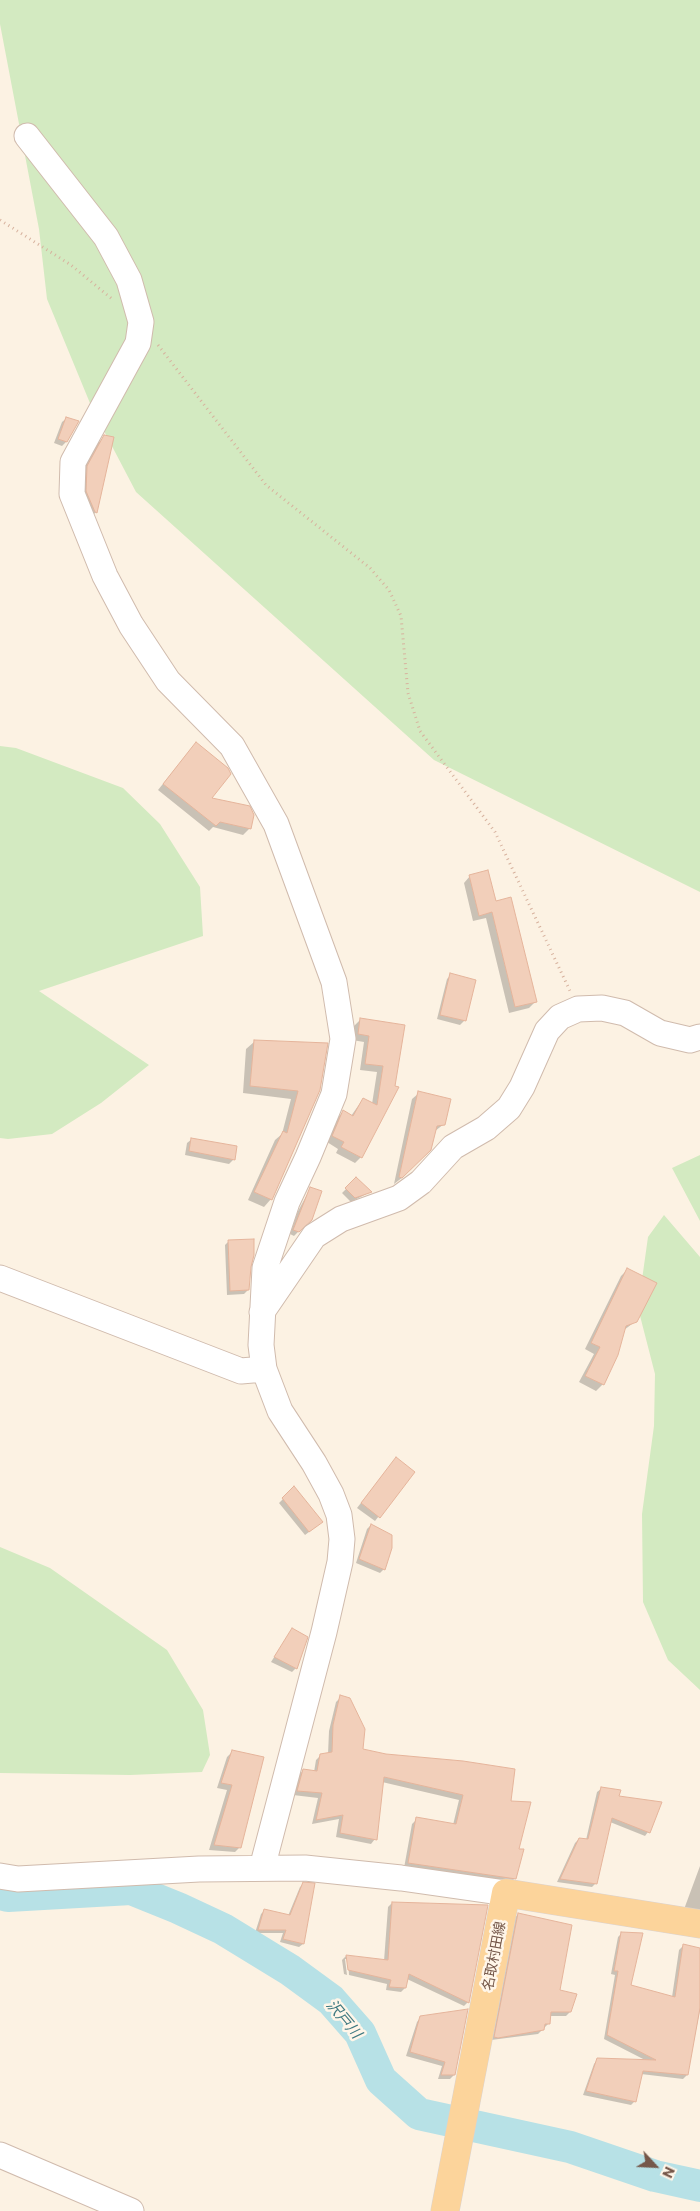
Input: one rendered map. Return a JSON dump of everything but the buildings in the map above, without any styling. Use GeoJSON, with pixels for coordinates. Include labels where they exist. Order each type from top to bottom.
{"type":"FeatureCollection","features":[{"type":"Feature","properties":{"kind":"main road"},"geometry":{"type":"LineString","coordinates":[[506,1893],[700,1924]]}},
{"type":"Feature","properties":{"kind":"main road","name":"名取村田線"},"geometry":{"type":"LineString","coordinates":[[445,2211],[506,1893]]}},
{"type":"Feature","properties":{"kind":"street"},"geometry":{"type":"LineString","coordinates":[[27,136],[106,238],[129,280],[141,322],[138,343],[73,462],[72,494],[105,576],[131,625],[168,681],[232,746],[276,824],[334,982],[343,1039],[334,1094],[287,1202],[265,1268],[261,1345],[264,1370],[280,1412],[314,1463],[331,1494],[339,1515],[342,1539],[340,1562],[324,1632],[262,1868]]}},
{"type":"Feature","properties":{"kind":"street"},"geometry":{"type":"LineString","coordinates":[[262,1312],[314,1236],[341,1219],[399,1198],[421,1182],[453,1147],[486,1128],[509,1108],[522,1087],[547,1031],[560,1017],[578,1009],[602,1008],[626,1013],[660,1033],[690,1040],[700,1037]]}},
{"type":"Feature","properties":{"kind":"street"},"geometry":{"type":"LineString","coordinates":[[0,1278],[241,1372],[264,1370]]}},
{"type":"Feature","properties":{"kind":"street"},"geometry":{"type":"LineString","coordinates":[[0,1876],[18,1880],[199,1869],[314,1869],[401,1878],[506,1893]]}},
{"type":"Feature","properties":{"kind":"street"},"geometry":{"type":"LineString","coordinates":[[0,2156],[131,2211]]}},
{"type":"Feature","properties":{"kind":"path"},"geometry":{"type":"LineString","coordinates":[[0,220],[71,265],[141,322],[194,394],[266,484],[370,568],[389,590],[401,616],[408,693],[420,731],[495,832],[578,1009]]}},
{"type":"Feature","properties":{"kind":"green space"},"geometry":{"type":"Polygon","coordinates":[[[0,0],[700,0],[700,892],[434,760],[136,492],[92,408],[47,299],[39,229],[0,24],[0,0]]]}},
{"type":"Feature","properties":{"kind":"green space"},"geometry":{"type":"Polygon","coordinates":[[[0,746],[16,748],[123,788],[160,824],[200,887],[203,936],[39,991],[149,1065],[101,1103],[52,1134],[8,1139],[0,1138],[0,746]]]}},
{"type":"Feature","properties":{"kind":"green space"},"geometry":{"type":"Polygon","coordinates":[[[700,1155],[700,1221],[672,1168],[700,1155]]]}},
{"type":"Feature","properties":{"kind":"green space"},"geometry":{"type":"Polygon","coordinates":[[[664,1215],[700,1257],[700,1690],[668,1660],[643,1602],[642,1514],[654,1426],[655,1374],[638,1308],[648,1237],[664,1215]]]}},
{"type":"Feature","properties":{"kind":"green space"},"geometry":{"type":"Polygon","coordinates":[[[0,1547],[50,1568],[167,1650],[203,1710],[210,1755],[202,1772],[130,1775],[0,1773],[0,1547]]]}},
{"type":"Feature","properties":{"kind":"waterway","name":"沢戸川"},"geometry":{"type":"LineString","coordinates":[[0,1894],[8,1896],[131,1889],[178,1908],[223,1929],[290,1970],[331,2000],[360,2033],[381,2080],[419,2114],[570,2147],[655,2176],[700,2186]]}}]}
